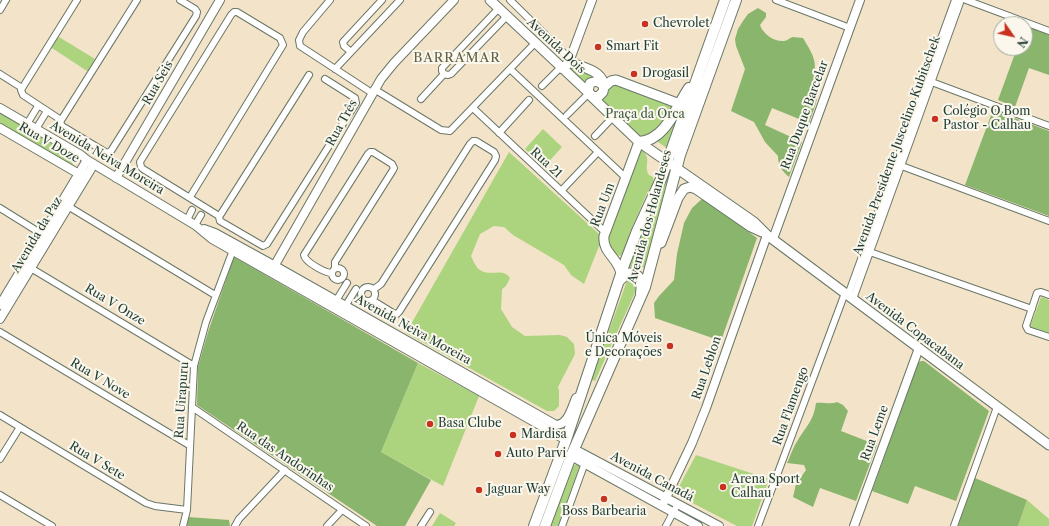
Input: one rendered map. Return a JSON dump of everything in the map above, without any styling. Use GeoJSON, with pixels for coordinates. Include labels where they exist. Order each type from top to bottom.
{"type":"FeatureCollection","features":[{"type":"Feature","properties":{"kind":"main road","name":"Avenida Dois"},"geometry":{"type":"LineString","coordinates":[[491,0],[535,43],[566,64],[590,94]]}},
{"type":"Feature","properties":{"kind":"main road"},"geometry":{"type":"LineString","coordinates":[[639,142],[652,139],[662,130],[683,105],[698,75],[725,0]]}},
{"type":"Feature","properties":{"kind":"main road","name":"Avenida dos Holandeses"},"geometry":{"type":"LineString","coordinates":[[545,526],[572,452],[645,287],[676,167],[736,0]]}},
{"type":"Feature","properties":{"kind":"main road"},"geometry":{"type":"LineString","coordinates":[[566,64],[598,73],[602,79],[602,93]]}},
{"type":"Feature","properties":{"kind":"main road"},"geometry":{"type":"LineString","coordinates":[[667,161],[639,142],[613,116],[602,93],[600,82],[592,82],[588,86],[590,94],[596,97],[602,93],[611,81],[616,80],[683,105],[698,104]]}},
{"type":"Feature","properties":{"kind":"main road","name":"Avenida dos Holandeses"},"geometry":{"type":"LineString","coordinates":[[534,526],[566,440],[616,287],[635,236],[661,179],[683,105]]}},
{"type":"Feature","properties":{"kind":"main road","name":"Rua Um"},"geometry":{"type":"LineString","coordinates":[[621,274],[618,264],[605,247],[603,240],[639,142]]}},
{"type":"Feature","properties":{"kind":"main road","name":"Avenida Copacabana"},"geometry":{"type":"LineString","coordinates":[[667,161],[754,222],[770,237],[1049,446]]}},
{"type":"Feature","properties":{"kind":"main road"},"geometry":{"type":"LineString","coordinates":[[661,179],[666,172],[676,167]]}},
{"type":"Feature","properties":{"kind":"main road","name":"Avenida Copacabana"},"geometry":{"type":"LineString","coordinates":[[651,268],[678,198],[687,187],[696,189],[751,227],[770,237]]}},
{"type":"Feature","properties":{"kind":"main road"},"geometry":{"type":"LineString","coordinates":[[616,287],[626,274],[632,273],[637,275],[642,285],[639,300]]}},
{"type":"Feature","properties":{"kind":"street"},"geometry":{"type":"LineString","coordinates":[[0,10],[6,0]]}},
{"type":"Feature","properties":{"kind":"street"},"geometry":{"type":"LineString","coordinates":[[61,120],[38,106],[21,92],[22,88],[77,0]]}},
{"type":"Feature","properties":{"kind":"street"},"geometry":{"type":"LineString","coordinates":[[137,0],[61,120],[60,124],[106,153],[111,152],[196,16],[197,12],[180,0]]}},
{"type":"Feature","properties":{"kind":"street","name":"Rua Seis"},"geometry":{"type":"LineString","coordinates":[[116,178],[220,0]]}},
{"type":"Feature","properties":{"kind":"street"},"geometry":{"type":"LineString","coordinates":[[330,0],[303,32],[299,40],[300,46],[335,69],[446,131],[450,131],[535,43]]}},
{"type":"Feature","properties":{"kind":"street"},"geometry":{"type":"LineString","coordinates":[[351,52],[344,46],[343,42],[382,0]]}},
{"type":"Feature","properties":{"kind":"street"},"geometry":{"type":"LineString","coordinates":[[335,69],[400,0]]}},
{"type":"Feature","properties":{"kind":"street","name":"Rua Três"},"geometry":{"type":"LineString","coordinates":[[273,269],[373,91],[394,62],[454,0]]}},
{"type":"Feature","properties":{"kind":"street"},"geometry":{"type":"LineString","coordinates":[[510,0],[566,64]]}},
{"type":"Feature","properties":{"kind":"street"},"geometry":{"type":"LineString","coordinates":[[542,86],[566,64],[592,0]]}},
{"type":"Feature","properties":{"kind":"street"},"geometry":{"type":"LineString","coordinates":[[776,0],[850,28]]}},
{"type":"Feature","properties":{"kind":"street","name":"Rua Duque Barcelar"},"geometry":{"type":"LineString","coordinates":[[770,237],[860,0]]}},
{"type":"Feature","properties":{"kind":"street","name":"Avenida Presidente Juscelino Kubitschek"},"geometry":{"type":"LineString","coordinates":[[929,81],[954,0]]}},
{"type":"Feature","properties":{"kind":"street","name":"Avenida Presidente Juscelino Kubitschek"},"geometry":{"type":"LineString","coordinates":[[849,296],[929,81],[961,0]]}},
{"type":"Feature","properties":{"kind":"street"},"geometry":{"type":"LineString","coordinates":[[966,0],[1049,31]]}},
{"type":"Feature","properties":{"kind":"street"},"geometry":{"type":"LineString","coordinates":[[444,74],[442,68],[499,8]]}},
{"type":"Feature","properties":{"kind":"street"},"geometry":{"type":"LineString","coordinates":[[190,197],[283,45],[280,38],[237,12],[231,14],[140,162],[143,169],[219,216],[218,218],[220,221],[263,246],[267,244],[356,102],[355,98],[324,79]]}},
{"type":"Feature","properties":{"kind":"street"},"geometry":{"type":"LineString","coordinates":[[444,74],[452,74],[507,16]]}},
{"type":"Feature","properties":{"kind":"street"},"geometry":{"type":"LineString","coordinates":[[510,69],[626,178]]}},
{"type":"Feature","properties":{"kind":"street"},"geometry":{"type":"LineString","coordinates":[[0,74],[22,88]]}},
{"type":"Feature","properties":{"kind":"street"},"geometry":{"type":"LineString","coordinates":[[421,99],[444,74]]}},
{"type":"Feature","properties":{"kind":"street"},"geometry":{"type":"LineString","coordinates":[[219,216],[309,75]]}},
{"type":"Feature","properties":{"kind":"street"},"geometry":{"type":"LineString","coordinates":[[929,81],[1049,126]]}},
{"type":"Feature","properties":{"kind":"street"},"geometry":{"type":"LineString","coordinates":[[567,115],[590,94]]}},
{"type":"Feature","properties":{"kind":"street"},"geometry":{"type":"LineString","coordinates":[[498,133],[529,100]]}},
{"type":"Feature","properties":{"kind":"street"},"geometry":{"type":"LineString","coordinates":[[27,124],[38,106]]}},
{"type":"Feature","properties":{"kind":"street","name":"Avenida Neiva Moreira"},"geometry":{"type":"LineString","coordinates":[[0,108],[81,155],[116,178],[187,220],[212,239],[273,269]]}},
{"type":"Feature","properties":{"kind":"street","name":"Rua 21"},"geometry":{"type":"LineString","coordinates":[[473,108],[605,232]]}},
{"type":"Feature","properties":{"kind":"street"},"geometry":{"type":"LineString","coordinates":[[36,129],[46,111]]}},
{"type":"Feature","properties":{"kind":"street"},"geometry":{"type":"LineString","coordinates":[[595,136],[613,116]]}},
{"type":"Feature","properties":{"kind":"street","name":"Rua V Doze"},"geometry":{"type":"LineString","coordinates":[[0,128],[83,174]]}},
{"type":"Feature","properties":{"kind":"street"},"geometry":{"type":"LineString","coordinates":[[334,304],[344,281],[343,269],[339,268],[334,271],[326,272],[306,260],[304,255],[370,152],[373,152],[392,164],[394,170],[335,262],[334,271],[335,279],[344,281],[359,291],[364,299],[372,300],[397,314],[495,160],[496,156],[494,152],[476,141],[473,141],[470,144],[381,284],[374,290]]}},
{"type":"Feature","properties":{"kind":"street"},"geometry":{"type":"LineString","coordinates":[[560,191],[598,152]]}},
{"type":"Feature","properties":{"kind":"street","name":"Avenida da Paz"},"geometry":{"type":"LineString","coordinates":[[0,305],[6,294],[28,266],[90,162]]}},
{"type":"Feature","properties":{"kind":"street"},"geometry":{"type":"LineString","coordinates":[[898,165],[1049,221]]}},
{"type":"Feature","properties":{"kind":"street"},"geometry":{"type":"LineString","coordinates":[[65,204],[215,295]]}},
{"type":"Feature","properties":{"kind":"street"},"geometry":{"type":"LineString","coordinates":[[0,208],[46,236]]}},
{"type":"Feature","properties":{"kind":"street"},"geometry":{"type":"LineString","coordinates":[[187,220],[192,210]]}},
{"type":"Feature","properties":{"kind":"street"},"geometry":{"type":"LineString","coordinates":[[198,227],[201,215]]}},
{"type":"Feature","properties":{"kind":"street","name":"Avenida Neiva Moreira"},"geometry":{"type":"LineString","coordinates":[[198,227],[215,233],[334,304],[556,425],[561,424],[565,420],[587,373]]}},
{"type":"Feature","properties":{"kind":"street","name":"Rua Leblon"},"geometry":{"type":"LineString","coordinates":[[662,506],[692,443],[770,237]]}},
{"type":"Feature","properties":{"kind":"street","name":"Rua Uirapuru"},"geometry":{"type":"LineString","coordinates":[[183,526],[187,510],[194,366],[215,295],[233,250]]}},
{"type":"Feature","properties":{"kind":"street"},"geometry":{"type":"LineString","coordinates":[[867,251],[1032,309]]}},
{"type":"Feature","properties":{"kind":"street","name":"Rua V Onze"},"geometry":{"type":"LineString","coordinates":[[28,266],[194,366]]}},
{"type":"Feature","properties":{"kind":"street"},"geometry":{"type":"LineString","coordinates":[[344,309],[359,291],[368,287],[374,290]]}},
{"type":"Feature","properties":{"kind":"street"},"geometry":{"type":"LineString","coordinates":[[372,300],[376,294],[374,290]]}},
{"type":"Feature","properties":{"kind":"street"},"geometry":{"type":"LineString","coordinates":[[1049,295],[1039,292],[1026,326],[1027,328],[1049,338]]}},
{"type":"Feature","properties":{"kind":"street","name":"Avenida da Paz"},"geometry":{"type":"LineString","coordinates":[[0,319],[6,294]]}},
{"type":"Feature","properties":{"kind":"street","name":"Rua Flamengo"},"geometry":{"type":"LineString","coordinates":[[758,526],[849,296]]}},
{"type":"Feature","properties":{"kind":"street","name":"Avenida Neiva Moreira"},"geometry":{"type":"LineString","coordinates":[[344,309],[566,440]]}},
{"type":"Feature","properties":{"kind":"street","name":"Rua V Nove"},"geometry":{"type":"LineString","coordinates":[[0,332],[189,445]]}},
{"type":"Feature","properties":{"kind":"street","name":"Rua Leme"},"geometry":{"type":"LineString","coordinates":[[854,526],[919,348]]}},
{"type":"Feature","properties":{"kind":"street","name":"Rua das Andorinhas"},"geometry":{"type":"LineString","coordinates":[[192,407],[366,526]]}},
{"type":"Feature","properties":{"kind":"street"},"geometry":{"type":"LineString","coordinates":[[954,526],[997,407]]}},
{"type":"Feature","properties":{"kind":"street","name":"Rua V Sete"},"geometry":{"type":"LineString","coordinates":[[0,415],[146,503],[155,506],[187,510]]}},
{"type":"Feature","properties":{"kind":"street"},"geometry":{"type":"LineString","coordinates":[[0,459],[20,427]]}},
{"type":"Feature","properties":{"kind":"street","name":"Avenida Canadá"},"geometry":{"type":"LineString","coordinates":[[572,452],[719,526]]}},
{"type":"Feature","properties":{"kind":"street"},"geometry":{"type":"LineString","coordinates":[[562,526],[586,459]]}},
{"type":"Feature","properties":{"kind":"street","name":"Avenida Canadá"},"geometry":{"type":"LineString","coordinates":[[586,459],[662,506],[698,526]]}},
{"type":"Feature","properties":{"kind":"street"},"geometry":{"type":"LineString","coordinates":[[235,526],[238,519],[285,470]]}},
{"type":"Feature","properties":{"kind":"street"},"geometry":{"type":"LineString","coordinates":[[0,495],[52,526]]}},
{"type":"Feature","properties":{"kind":"street"},"geometry":{"type":"LineString","coordinates":[[666,526],[677,504]]}},
{"type":"Feature","properties":{"kind":"street"},"geometry":{"type":"LineString","coordinates":[[327,526],[342,510]]}},
{"type":"Feature","properties":{"kind":"street"},"geometry":{"type":"LineString","coordinates":[[420,526],[430,512]]}},
{"type":"Feature","properties":{"kind":"green space"},"geometry":{"type":"Polygon","coordinates":[[[758,8],[766,13],[766,17],[760,25],[766,34],[773,39],[780,41],[785,41],[793,37],[803,38],[814,58],[815,63],[813,81],[816,86],[817,96],[815,107],[809,123],[772,108],[765,125],[802,142],[789,177],[784,173],[779,163],[778,156],[765,142],[754,122],[731,111],[745,69],[736,46],[735,39],[738,29],[748,14],[758,8]]]}},
{"type":"Feature","properties":{"kind":"green space"},"geometry":{"type":"Polygon","coordinates":[[[1033,29],[1049,35],[1049,75],[1029,68],[1015,107],[998,100],[1014,56],[1033,56],[1033,29]]]}},
{"type":"Feature","properties":{"kind":"green space"},"geometry":{"type":"Polygon","coordinates":[[[59,37],[95,59],[89,70],[87,71],[51,47],[56,38],[59,37]]]}},
{"type":"Feature","properties":{"kind":"green space"},"geometry":{"type":"Polygon","coordinates":[[[572,68],[592,76],[588,84],[586,85],[571,71],[572,68]]]}},
{"type":"Feature","properties":{"kind":"green space","name":"Praça da Orca"},"geometry":{"type":"Polygon","coordinates":[[[611,83],[672,105],[667,116],[655,132],[650,135],[638,135],[603,102],[602,99],[611,83]]]}},
{"type":"Feature","properties":{"kind":"green space"},"geometry":{"type":"Polygon","coordinates":[[[993,110],[1049,131],[1049,216],[965,185],[993,110]]]}},
{"type":"Feature","properties":{"kind":"green space"},"geometry":{"type":"Polygon","coordinates":[[[0,113],[74,157],[72,167],[0,123],[0,113]]]}},
{"type":"Feature","properties":{"kind":"green space"},"geometry":{"type":"Polygon","coordinates":[[[679,115],[667,148],[655,140],[679,115]]]}},
{"type":"Feature","properties":{"kind":"green space"},"geometry":{"type":"Polygon","coordinates":[[[543,129],[562,147],[544,167],[525,149],[543,129]]]}},
{"type":"Feature","properties":{"kind":"green space"},"geometry":{"type":"Polygon","coordinates":[[[639,151],[643,151],[646,154],[647,172],[653,177],[654,183],[647,193],[630,232],[624,253],[620,256],[610,249],[607,232],[639,151]]]}},
{"type":"Feature","properties":{"kind":"green space"},"geometry":{"type":"Polygon","coordinates":[[[509,152],[599,234],[599,246],[584,284],[571,275],[564,265],[513,235],[504,227],[494,226],[480,234],[471,256],[476,266],[480,270],[488,273],[504,273],[510,278],[506,286],[502,289],[501,309],[512,327],[525,336],[560,335],[567,337],[574,344],[575,354],[558,387],[559,406],[554,411],[547,411],[406,333],[509,152]]]}},
{"type":"Feature","properties":{"kind":"green space"},"geometry":{"type":"Polygon","coordinates":[[[667,181],[645,268],[634,266],[627,269],[632,253],[663,184],[667,181]]]}},
{"type":"Feature","properties":{"kind":"green space"},"geometry":{"type":"Polygon","coordinates":[[[703,198],[757,238],[721,341],[655,318],[654,303],[674,280],[677,254],[684,223],[692,208],[703,198]]]}},
{"type":"Feature","properties":{"kind":"green space"},"geometry":{"type":"Polygon","coordinates":[[[234,257],[418,363],[381,452],[431,480],[405,526],[377,526],[197,405],[198,367],[208,332],[234,257]]]}},
{"type":"Feature","properties":{"kind":"green space"},"geometry":{"type":"Polygon","coordinates":[[[630,279],[635,280],[637,288],[595,381],[591,380],[627,281],[630,279]]]}},
{"type":"Feature","properties":{"kind":"green space"},"geometry":{"type":"Polygon","coordinates":[[[1041,297],[1049,300],[1049,333],[1030,327],[1041,297]]]}},
{"type":"Feature","properties":{"kind":"green space"},"geometry":{"type":"Polygon","coordinates":[[[924,361],[989,411],[956,501],[915,486],[908,504],[872,491],[918,363],[924,361]]]}},
{"type":"Feature","properties":{"kind":"green space","name":"Basa Clube"},"geometry":{"type":"Polygon","coordinates":[[[418,363],[479,396],[443,486],[381,452],[418,363]]]}},
{"type":"Feature","properties":{"kind":"green space"},"geometry":{"type":"Polygon","coordinates":[[[837,402],[843,405],[848,411],[841,431],[877,445],[856,501],[820,488],[813,507],[793,497],[796,484],[806,470],[804,465],[787,463],[793,448],[811,419],[816,403],[837,402]]]}},
{"type":"Feature","properties":{"kind":"green space","name":"Arena Sport Calhau"},"geometry":{"type":"Polygon","coordinates":[[[696,455],[769,479],[752,526],[737,526],[675,494],[696,455]]]}},
{"type":"Feature","properties":{"kind":"green space"},"geometry":{"type":"Polygon","coordinates":[[[574,465],[580,465],[558,526],[550,526],[574,465]]]}},
{"type":"Feature","properties":{"kind":"green space"},"geometry":{"type":"Polygon","coordinates":[[[975,478],[1027,500],[1018,526],[958,526],[975,478]]]}},
{"type":"Feature","properties":{"kind":"green space"},"geometry":{"type":"Polygon","coordinates":[[[1027,500],[1049,519],[1049,526],[1018,526],[1027,500]]]}},
{"type":"Feature","properties":{"kind":"green space"},"geometry":{"type":"Polygon","coordinates":[[[440,513],[456,523],[454,526],[432,526],[440,513]]]}},
{"type":"Feature","properties":{"kind":"green space"},"geometry":{"type":"Polygon","coordinates":[[[188,517],[229,520],[230,526],[187,526],[188,517]]]}},
{"type":"Feature","properties":{"kind":"place","name":"Chevrolet"},"geometry":{"type":"Point","coordinates":[645,24]}},
{"type":"Feature","properties":{"kind":"place","name":"Smart Fit"},"geometry":{"type":"Point","coordinates":[598,47]}},
{"type":"Feature","properties":{"kind":"place","name":"Drogasil"},"geometry":{"type":"Point","coordinates":[634,74]}},
{"type":"Feature","properties":{"kind":"place","name":"Colégio O Bom Pastor - Calhau"},"geometry":{"type":"Point","coordinates":[935,119]}},
{"type":"Feature","properties":{"kind":"place","name":"Única Móveis e Decorações"},"geometry":{"type":"Point","coordinates":[670,346]}},
{"type":"Feature","properties":{"kind":"place","name":"Basa Clube"},"geometry":{"type":"Point","coordinates":[430,424]}},
{"type":"Feature","properties":{"kind":"place","name":"Mardisa"},"geometry":{"type":"Point","coordinates":[513,435]}},
{"type":"Feature","properties":{"kind":"place","name":"Auto Parvi"},"geometry":{"type":"Point","coordinates":[498,454]}},
{"type":"Feature","properties":{"kind":"place","name":"Arena Sport Calhau"},"geometry":{"type":"Point","coordinates":[723,487]}},
{"type":"Feature","properties":{"kind":"place","name":"Jaguar Way"},"geometry":{"type":"Point","coordinates":[479,490]}},
{"type":"Feature","properties":{"kind":"place","name":"Boss Barbearia"},"geometry":{"type":"Point","coordinates":[604,499]}},
{"type":"Feature","properties":{"kind":"district","name":"BARRAMAR"},"geometry":{"type":"Point","coordinates":[457,58]}}]}
